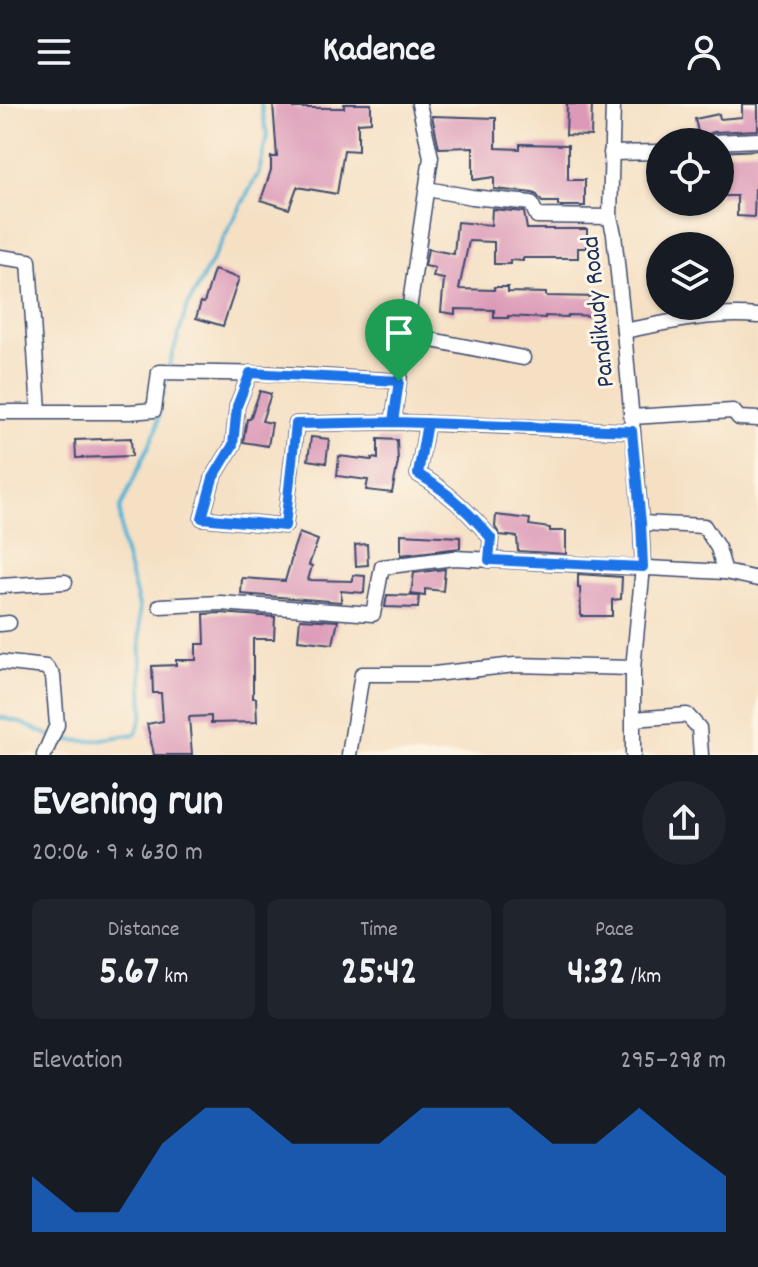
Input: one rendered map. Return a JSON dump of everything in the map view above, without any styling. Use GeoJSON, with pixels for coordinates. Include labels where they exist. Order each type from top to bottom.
{"type":"FeatureCollection","features":[{"type":"Feature","properties":{"kind":"street"},"geometry":{"type":"LineString","coordinates":[[393,422],[431,157],[419,104]]}},
{"type":"Feature","properties":{"kind":"street","name":"Pandikudy Road"},"geometry":{"type":"LineString","coordinates":[[613,104],[610,217],[624,331],[643,567],[633,668],[633,755]]}},
{"type":"Feature","properties":{"kind":"street"},"geometry":{"type":"LineString","coordinates":[[734,141],[758,140]]}},
{"type":"Feature","properties":{"kind":"street"},"geometry":{"type":"LineString","coordinates":[[611,153],[646,152]]}},
{"type":"Feature","properties":{"kind":"street"},"geometry":{"type":"LineString","coordinates":[[427,189],[531,203],[537,216],[610,217]]}},
{"type":"Feature","properties":{"kind":"street"},"geometry":{"type":"LineString","coordinates":[[0,257],[29,261],[39,411]]}},
{"type":"Feature","properties":{"kind":"street"},"geometry":{"type":"LineString","coordinates":[[624,331],[682,319],[737,314],[758,316]]}},
{"type":"Feature","properties":{"kind":"street"},"geometry":{"type":"LineString","coordinates":[[406,335],[523,358]]}},
{"type":"Feature","properties":{"kind":"street"},"geometry":{"type":"LineString","coordinates":[[0,412],[154,410],[167,372],[399,381]]}},
{"type":"Feature","properties":{"kind":"street"},"geometry":{"type":"LineString","coordinates":[[250,373],[237,406],[233,445],[213,478],[202,518],[285,526],[296,424],[631,424],[733,411],[739,418],[758,419]]}},
{"type":"Feature","properties":{"kind":"street"},"geometry":{"type":"LineString","coordinates":[[427,423],[418,474],[438,485],[478,522],[491,538],[489,560]]}},
{"type":"Feature","properties":{"kind":"street"},"geometry":{"type":"LineString","coordinates":[[641,523],[704,526],[718,548],[725,572]]}},
{"type":"Feature","properties":{"kind":"street"},"geometry":{"type":"LineString","coordinates":[[160,606],[220,603],[373,614],[382,567],[454,558],[725,572],[758,579]]}},
{"type":"Feature","properties":{"kind":"street"},"geometry":{"type":"LineString","coordinates":[[0,586],[65,582]]}},
{"type":"Feature","properties":{"kind":"street"},"geometry":{"type":"LineString","coordinates":[[0,662],[46,667],[53,676],[57,725],[50,743]]}},
{"type":"Feature","properties":{"kind":"street"},"geometry":{"type":"LineString","coordinates":[[353,753],[362,674],[434,674],[515,665],[633,668]]}},
{"type":"Feature","properties":{"kind":"street"},"geometry":{"type":"LineString","coordinates":[[633,719],[687,715],[699,728],[701,755]]}},
{"type":"Feature","properties":{"kind":"building"},"geometry":{"type":"Polygon","coordinates":[[[273,104],[293,104],[294,108],[344,108],[344,104],[371,104],[371,122],[358,123],[358,151],[344,150],[337,194],[297,187],[289,209],[261,200],[271,170],[271,157],[277,157],[273,104]]]}},
{"type":"Feature","properties":{"kind":"building"},"geometry":{"type":"Polygon","coordinates":[[[567,104],[592,104],[591,136],[566,135],[567,104]]]}},
{"type":"Feature","properties":{"kind":"building"},"geometry":{"type":"Polygon","coordinates":[[[742,104],[758,104],[758,130],[697,128],[695,119],[719,114],[720,119],[742,117],[742,104]]]}},
{"type":"Feature","properties":{"kind":"building"},"geometry":{"type":"Polygon","coordinates":[[[432,116],[496,118],[496,148],[520,149],[520,144],[568,145],[568,180],[585,180],[585,206],[558,206],[558,202],[542,202],[533,193],[494,189],[494,177],[473,180],[473,147],[439,148],[432,116]]]}},
{"type":"Feature","properties":{"kind":"building"},"geometry":{"type":"Polygon","coordinates":[[[758,150],[754,217],[737,216],[734,151],[758,150]]]}},
{"type":"Feature","properties":{"kind":"building"},"geometry":{"type":"Polygon","coordinates":[[[492,209],[524,212],[527,229],[587,229],[587,248],[578,248],[578,258],[523,258],[523,261],[510,260],[510,264],[494,264],[494,242],[469,241],[459,289],[494,290],[494,287],[508,287],[508,292],[599,297],[598,316],[494,318],[494,310],[455,309],[455,314],[441,312],[444,279],[433,277],[435,268],[425,266],[428,249],[454,254],[457,222],[491,225],[492,209]]]}},
{"type":"Feature","properties":{"kind":"building"},"geometry":{"type":"Polygon","coordinates":[[[214,270],[239,278],[223,326],[196,318],[214,270]]]}},
{"type":"Feature","properties":{"kind":"building"},"geometry":{"type":"Polygon","coordinates":[[[260,391],[271,394],[262,421],[272,423],[268,446],[243,442],[247,419],[250,419],[260,391]]]}},
{"type":"Feature","properties":{"kind":"building"},"geometry":{"type":"Polygon","coordinates":[[[311,437],[329,439],[326,463],[308,460],[311,437]]]}},
{"type":"Feature","properties":{"kind":"building"},"geometry":{"type":"Polygon","coordinates":[[[131,438],[132,456],[76,458],[75,440],[131,438]]]}},
{"type":"Feature","properties":{"kind":"building"},"geometry":{"type":"Polygon","coordinates":[[[378,439],[397,440],[398,462],[392,493],[366,490],[368,480],[337,476],[339,456],[378,459],[378,439]]]}},
{"type":"Feature","properties":{"kind":"building"},"geometry":{"type":"Polygon","coordinates":[[[496,515],[530,519],[529,525],[550,528],[550,531],[566,531],[566,554],[518,551],[517,537],[500,535],[495,527],[496,515]]]}},
{"type":"Feature","properties":{"kind":"building"},"geometry":{"type":"Polygon","coordinates":[[[299,533],[318,540],[309,565],[312,566],[308,580],[353,581],[353,575],[365,576],[364,593],[341,591],[341,602],[241,594],[242,578],[285,581],[299,533]]]}},
{"type":"Feature","properties":{"kind":"building"},"geometry":{"type":"Polygon","coordinates":[[[401,534],[460,537],[460,548],[401,555],[401,534]]]}},
{"type":"Feature","properties":{"kind":"building"},"geometry":{"type":"Polygon","coordinates":[[[367,544],[368,565],[356,566],[355,545],[367,544]]]}},
{"type":"Feature","properties":{"kind":"building"},"geometry":{"type":"Polygon","coordinates":[[[445,569],[443,591],[425,589],[425,596],[411,594],[414,573],[445,569]]]}},
{"type":"Feature","properties":{"kind":"building"},"geometry":{"type":"Polygon","coordinates":[[[578,574],[622,577],[621,599],[612,600],[612,616],[581,616],[578,574]]]}},
{"type":"Feature","properties":{"kind":"building"},"geometry":{"type":"Polygon","coordinates":[[[387,595],[419,596],[418,608],[385,607],[387,595]]]}},
{"type":"Feature","properties":{"kind":"building"},"geometry":{"type":"Polygon","coordinates":[[[204,614],[275,617],[274,639],[253,639],[253,698],[256,698],[257,722],[211,723],[211,716],[189,717],[192,755],[154,755],[147,724],[163,721],[161,693],[153,693],[152,666],[176,665],[176,660],[196,660],[196,644],[205,644],[204,614]]]}},
{"type":"Feature","properties":{"kind":"building"},"geometry":{"type":"Polygon","coordinates":[[[300,619],[338,621],[333,644],[298,640],[300,619]]]}},
{"type":"Feature","properties":{"kind":"waterway"},"geometry":{"type":"LineString","coordinates":[[168,369],[187,307],[259,172],[267,135],[261,104]]}},
{"type":"Feature","properties":{"kind":"waterway"},"geometry":{"type":"LineString","coordinates":[[163,396],[166,378]]}},
{"type":"Feature","properties":{"kind":"waterway"},"geometry":{"type":"LineString","coordinates":[[0,717],[60,740],[90,741],[136,734],[143,713],[139,606],[122,542],[120,509],[157,428],[159,413]]}},
{"type":"Feature","properties":{"kind":"route"},"geometry":{"type":"LineString","coordinates":[[399,381],[250,373],[237,406],[233,445],[213,478],[202,518],[285,526],[296,424],[427,423],[418,474],[438,485],[478,522],[491,538],[489,560],[643,567],[632,431],[427,423],[393,422],[399,381]]}}]}
